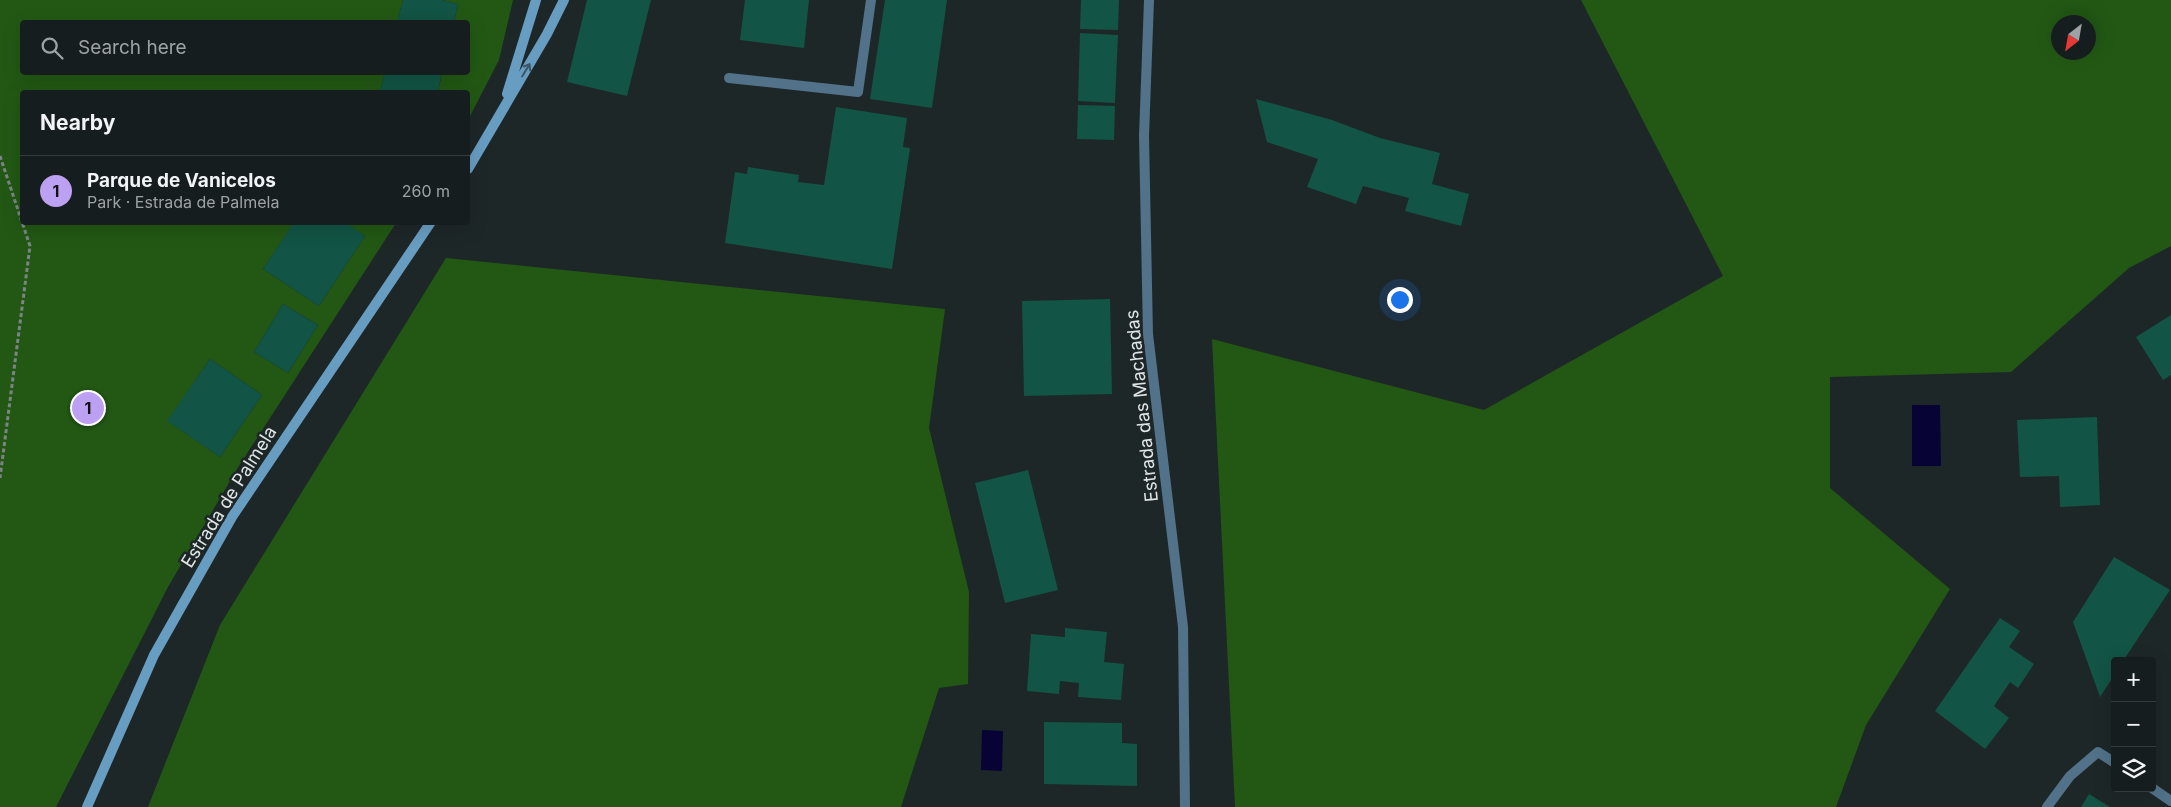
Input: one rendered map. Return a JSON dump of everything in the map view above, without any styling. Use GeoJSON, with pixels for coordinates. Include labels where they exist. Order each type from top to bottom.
{"type":"FeatureCollection","features":[{"type":"Feature","properties":{"kind":"street"},"geometry":{"type":"LineString","coordinates":[[501,112],[536,0]]}},
{"type":"Feature","properties":{"kind":"street"},"geometry":{"type":"LineString","coordinates":[[470,166],[547,34],[564,0]]}},
{"type":"Feature","properties":{"kind":"street"},"geometry":{"type":"LineString","coordinates":[[729,78],[858,92],[871,0]]}},
{"type":"Feature","properties":{"kind":"street","name":"Estrada das Machadas"},"geometry":{"type":"LineString","coordinates":[[1149,0],[1144,136],[1148,334],[1184,627],[1185,807]]}},
{"type":"Feature","properties":{"kind":"street","name":"Estrada de Palmela"},"geometry":{"type":"LineString","coordinates":[[87,807],[154,655],[232,517],[429,225]]}},
{"type":"Feature","properties":{"kind":"street"},"geometry":{"type":"LineString","coordinates":[[2047,807],[2070,776],[2098,752],[2111,760]]}},
{"type":"Feature","properties":{"kind":"street"},"geometry":{"type":"LineString","coordinates":[[2156,791],[2171,801]]}},
{"type":"Feature","properties":{"kind":"path"},"geometry":{"type":"LineString","coordinates":[[0,156],[20,216]]}},
{"type":"Feature","properties":{"kind":"path"},"geometry":{"type":"LineString","coordinates":[[0,478],[30,246],[23,225]]}},
{"type":"Feature","properties":{"kind":"green space"},"geometry":{"type":"Polygon","coordinates":[[[0,0],[403,0],[398,20],[20,20],[20,75],[384,75],[381,90],[20,90],[20,225],[293,225],[263,269],[319,306],[365,236],[348,225],[395,225],[237,469],[168,587],[56,807],[0,807],[0,0]],[[283,304],[254,352],[288,373],[318,325],[283,304]],[[210,359],[168,421],[220,457],[262,395],[210,359]]]}},
{"type":"Feature","properties":{"kind":"green space"},"geometry":{"type":"Polygon","coordinates":[[[442,0],[513,0],[499,60],[470,116],[470,90],[438,90],[442,75],[470,75],[470,20],[454,20],[458,4],[442,0]]]}},
{"type":"Feature","properties":{"kind":"green space"},"geometry":{"type":"Polygon","coordinates":[[[1581,0],[2171,0],[2171,246],[2129,268],[2011,372],[1830,377],[1830,488],[1950,589],[1866,725],[1836,807],[1235,807],[1212,339],[1484,410],[1723,276],[1581,0]]]}},
{"type":"Feature","properties":{"kind":"green space"},"geometry":{"type":"Polygon","coordinates":[[[446,258],[945,309],[929,428],[969,592],[968,684],[939,688],[901,807],[148,807],[220,625],[446,258]]]}},
{"type":"Feature","properties":{"kind":"shaded area"},"geometry":{"type":"Polygon","coordinates":[[[1912,405],[1940,405],[1941,466],[1912,466],[1912,405]]]}},
{"type":"Feature","properties":{"kind":"shaded area"},"geometry":{"type":"Polygon","coordinates":[[[982,730],[1003,731],[1002,771],[981,770],[982,730]]]}},
{"type":"Feature","properties":{"kind":"building"},"geometry":{"type":"Polygon","coordinates":[[[403,0],[442,0],[458,4],[454,20],[398,20],[403,0]]]}},
{"type":"Feature","properties":{"kind":"building"},"geometry":{"type":"Polygon","coordinates":[[[587,0],[651,0],[627,96],[567,82],[587,0]]]}},
{"type":"Feature","properties":{"kind":"building"},"geometry":{"type":"Polygon","coordinates":[[[745,0],[809,0],[804,48],[740,40],[745,0]]]}},
{"type":"Feature","properties":{"kind":"building"},"geometry":{"type":"Polygon","coordinates":[[[885,0],[947,0],[932,108],[870,99],[885,0]]]}},
{"type":"Feature","properties":{"kind":"building"},"geometry":{"type":"Polygon","coordinates":[[[1081,0],[1119,0],[1118,30],[1080,29],[1081,0]]]}},
{"type":"Feature","properties":{"kind":"building"},"geometry":{"type":"Polygon","coordinates":[[[1080,33],[1118,35],[1115,103],[1078,101],[1080,33]]]}},
{"type":"Feature","properties":{"kind":"building"},"geometry":{"type":"Polygon","coordinates":[[[384,75],[441,75],[438,90],[380,90],[384,75]]]}},
{"type":"Feature","properties":{"kind":"building"},"geometry":{"type":"Polygon","coordinates":[[[1256,99],[1332,120],[1380,138],[1440,153],[1432,184],[1469,194],[1461,226],[1405,211],[1409,198],[1363,186],[1356,204],[1307,187],[1318,159],[1267,142],[1256,99]]]}},
{"type":"Feature","properties":{"kind":"building"},"geometry":{"type":"Polygon","coordinates":[[[1078,105],[1115,106],[1114,140],[1077,139],[1078,105]]]}},
{"type":"Feature","properties":{"kind":"building"},"geometry":{"type":"Polygon","coordinates":[[[836,107],[907,118],[903,147],[910,148],[892,269],[725,243],[735,172],[747,174],[748,167],[799,175],[798,182],[824,185],[836,107]]]}},
{"type":"Feature","properties":{"kind":"building"},"geometry":{"type":"Polygon","coordinates":[[[292,225],[349,225],[365,236],[319,306],[263,269],[292,225]]]}},
{"type":"Feature","properties":{"kind":"building"},"geometry":{"type":"Polygon","coordinates":[[[1110,299],[1112,394],[1024,396],[1022,301],[1110,299]]]}},
{"type":"Feature","properties":{"kind":"building"},"geometry":{"type":"Polygon","coordinates":[[[283,304],[318,325],[288,373],[254,352],[283,304]]]}},
{"type":"Feature","properties":{"kind":"building"},"geometry":{"type":"Polygon","coordinates":[[[2171,315],[2171,375],[2163,380],[2136,337],[2171,315]]]}},
{"type":"Feature","properties":{"kind":"building"},"geometry":{"type":"Polygon","coordinates":[[[210,359],[262,395],[220,457],[167,421],[210,359]]]}},
{"type":"Feature","properties":{"kind":"building"},"geometry":{"type":"Polygon","coordinates":[[[2097,417],[2100,505],[2060,507],[2059,476],[2020,477],[2017,420],[2097,417]]]}},
{"type":"Feature","properties":{"kind":"building"},"geometry":{"type":"Polygon","coordinates":[[[1028,470],[1058,590],[1005,603],[975,483],[1028,470]]]}},
{"type":"Feature","properties":{"kind":"building"},"geometry":{"type":"Polygon","coordinates":[[[2114,557],[2170,590],[2126,657],[2111,657],[2111,680],[2100,697],[2073,622],[2114,557]]]}},
{"type":"Feature","properties":{"kind":"building"},"geometry":{"type":"Polygon","coordinates":[[[2000,618],[2020,631],[2009,647],[2034,664],[2018,688],[2010,682],[1994,706],[2009,718],[1985,749],[1935,711],[2000,618]]]}},
{"type":"Feature","properties":{"kind":"building"},"geometry":{"type":"Polygon","coordinates":[[[1065,628],[1107,632],[1104,662],[1124,664],[1121,700],[1078,697],[1079,683],[1060,681],[1059,694],[1027,691],[1031,634],[1065,637],[1065,628]]]}},
{"type":"Feature","properties":{"kind":"building"},"geometry":{"type":"Polygon","coordinates":[[[1044,722],[1122,723],[1122,743],[1137,744],[1137,786],[1044,784],[1044,722]]]}},
{"type":"Feature","properties":{"kind":"building"},"geometry":{"type":"Polygon","coordinates":[[[2089,794],[2110,807],[2081,807],[2089,794]]]}},
{"type":"Feature","properties":{"kind":"place","name":"Parque de Vanicelos"},"geometry":{"type":"Point","coordinates":[88,408]}}]}
